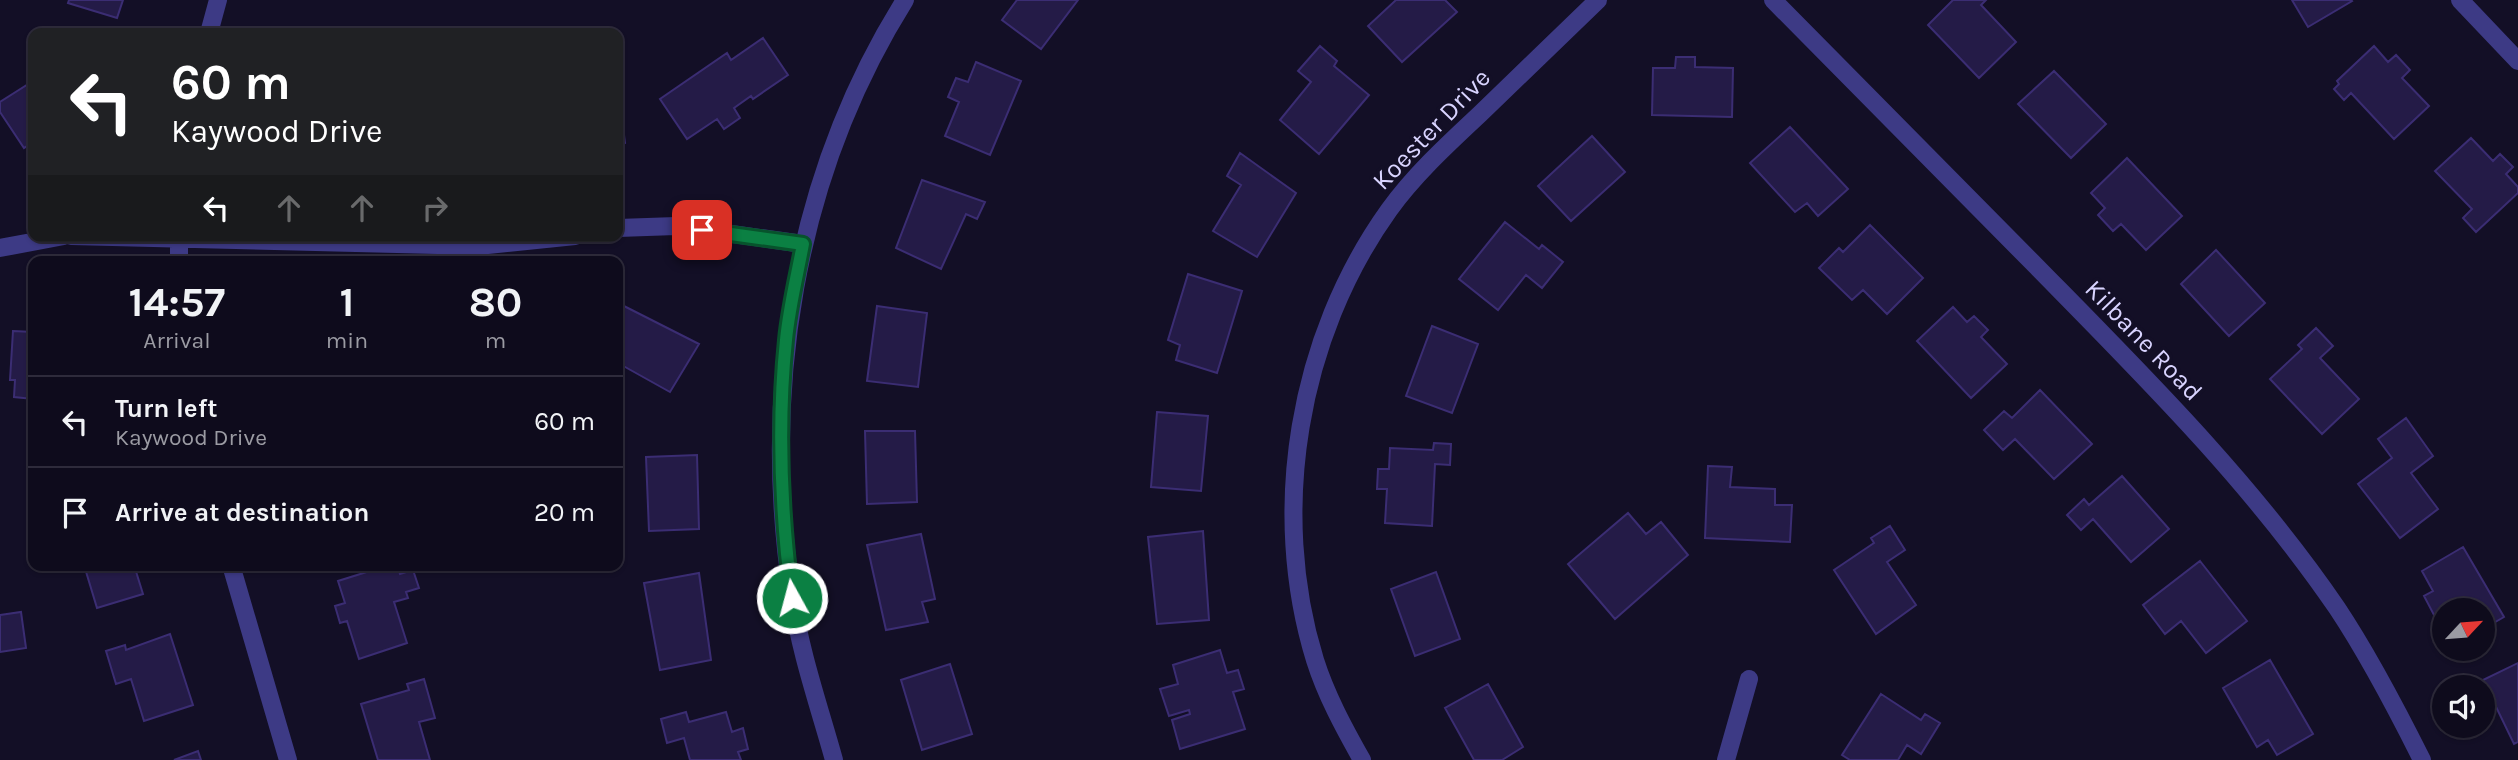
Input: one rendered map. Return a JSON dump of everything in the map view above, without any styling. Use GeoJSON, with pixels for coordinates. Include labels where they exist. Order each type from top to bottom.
{"type":"FeatureCollection","features":[{"type":"Feature","properties":{"kind":"street"},"geometry":{"type":"LineString","coordinates":[[210,28],[218,0]]}},
{"type":"Feature","properties":{"kind":"street"},"geometry":{"type":"LineString","coordinates":[[834,760],[807,666],[792,598],[782,512],[780,425],[786,338],[803,244],[819,185],[849,103],[886,30],[905,0]]}},
{"type":"Feature","properties":{"kind":"street","name":"Koester Drive"},"geometry":{"type":"LineString","coordinates":[[1362,760],[1339,720],[1315,661],[1299,600],[1292,524],[1299,440],[1308,393],[1328,322],[1355,263],[1390,209],[1431,160],[1598,0]]}},
{"type":"Feature","properties":{"kind":"street","name":"Kilbane Road"},"geometry":{"type":"LineString","coordinates":[[1773,0],[2149,380],[2218,456],[2299,555],[2338,610],[2392,700],[2422,760]]}},
{"type":"Feature","properties":{"kind":"street"},"geometry":{"type":"LineString","coordinates":[[2460,0],[2518,61]]}},
{"type":"Feature","properties":{"kind":"street"},"geometry":{"type":"LineString","coordinates":[[623,228],[676,226],[803,244]]}},
{"type":"Feature","properties":{"kind":"street"},"geometry":{"type":"LineString","coordinates":[[0,248],[32,242]]}},
{"type":"Feature","properties":{"kind":"street"},"geometry":{"type":"LineString","coordinates":[[345,242],[478,246],[517,242]]}},
{"type":"Feature","properties":{"kind":"street"},"geometry":{"type":"LineString","coordinates":[[233,571],[288,760]]}},
{"type":"Feature","properties":{"kind":"street"},"geometry":{"type":"LineString","coordinates":[[1726,760],[1749,679]]}},
{"type":"Feature","properties":{"kind":"building"},"geometry":{"type":"Polygon","coordinates":[[[69,0],[123,0],[117,18],[68,3],[69,0]]]}},
{"type":"Feature","properties":{"kind":"building"},"geometry":{"type":"Polygon","coordinates":[[[1017,0],[1078,0],[1041,49],[1002,20],[1017,0]]]}},
{"type":"Feature","properties":{"kind":"building"},"geometry":{"type":"Polygon","coordinates":[[[1396,0],[1445,0],[1457,12],[1402,62],[1368,26],[1396,0]]]}},
{"type":"Feature","properties":{"kind":"building"},"geometry":{"type":"Polygon","coordinates":[[[1953,0],[1986,0],[1981,5],[2016,42],[1979,78],[1928,25],[1953,0]]]}},
{"type":"Feature","properties":{"kind":"building"},"geometry":{"type":"Polygon","coordinates":[[[2292,0],[2351,0],[2352,1],[2308,27],[2292,0]]]}},
{"type":"Feature","properties":{"kind":"building"},"geometry":{"type":"Polygon","coordinates":[[[763,38],[788,75],[753,99],[751,96],[734,108],[740,118],[724,129],[717,119],[687,139],[660,99],[727,53],[731,60],[763,38]]]}},
{"type":"Feature","properties":{"kind":"building"},"geometry":{"type":"Polygon","coordinates":[[[1320,46],[1337,61],[1334,66],[1369,95],[1319,154],[1280,120],[1311,82],[1298,71],[1320,46]]]}},
{"type":"Feature","properties":{"kind":"building"},"geometry":{"type":"Polygon","coordinates":[[[2374,46],[2388,62],[2396,55],[2410,70],[2402,78],[2429,106],[2394,139],[2351,93],[2344,100],[2334,89],[2339,84],[2337,81],[2374,46]]]}},
{"type":"Feature","properties":{"kind":"building"},"geometry":{"type":"Polygon","coordinates":[[[1676,57],[1695,57],[1695,67],[1733,68],[1732,117],[1652,115],[1653,68],[1675,68],[1676,57]]]}},
{"type":"Feature","properties":{"kind":"building"},"geometry":{"type":"Polygon","coordinates":[[[976,62],[1021,81],[990,155],[945,136],[959,102],[948,97],[956,78],[968,82],[976,62]]]}},
{"type":"Feature","properties":{"kind":"building"},"geometry":{"type":"Polygon","coordinates":[[[2054,71],[2106,124],[2071,158],[2018,104],[2054,71]]]}},
{"type":"Feature","properties":{"kind":"building"},"geometry":{"type":"Polygon","coordinates":[[[28,84],[28,145],[24,148],[0,112],[0,102],[28,84]]]}},
{"type":"Feature","properties":{"kind":"building"},"geometry":{"type":"Polygon","coordinates":[[[1790,127],[1848,189],[1818,216],[1807,203],[1795,212],[1750,163],[1790,127]]]}},
{"type":"Feature","properties":{"kind":"building"},"geometry":{"type":"Polygon","coordinates":[[[1592,136],[1625,172],[1571,221],[1538,186],[1592,136]]]}},
{"type":"Feature","properties":{"kind":"building"},"geometry":{"type":"Polygon","coordinates":[[[2471,138],[2493,161],[2500,154],[2513,167],[2506,174],[2518,187],[2518,193],[2476,232],[2463,218],[2472,209],[2435,171],[2471,138]]]}},
{"type":"Feature","properties":{"kind":"building"},"geometry":{"type":"Polygon","coordinates":[[[1240,153],[1296,193],[1257,257],[1213,231],[1241,185],[1227,176],[1240,153]]]}},
{"type":"Feature","properties":{"kind":"building"},"geometry":{"type":"Polygon","coordinates":[[[2127,158],[2182,216],[2146,250],[2121,224],[2113,231],[2098,215],[2105,208],[2091,193],[2127,158]]]}},
{"type":"Feature","properties":{"kind":"building"},"geometry":{"type":"Polygon","coordinates":[[[922,180],[985,202],[977,219],[966,214],[941,269],[896,248],[922,180]]]}},
{"type":"Feature","properties":{"kind":"building"},"geometry":{"type":"Polygon","coordinates":[[[1505,222],[1539,249],[1542,245],[1563,262],[1542,288],[1526,275],[1498,310],[1459,279],[1505,222]]]}},
{"type":"Feature","properties":{"kind":"building"},"geometry":{"type":"Polygon","coordinates":[[[1870,225],[1923,278],[1887,314],[1863,290],[1852,300],[1819,268],[1839,248],[1843,252],[1870,225]]]}},
{"type":"Feature","properties":{"kind":"building"},"geometry":{"type":"Polygon","coordinates":[[[2216,250],[2265,303],[2229,336],[2181,284],[2216,250]]]}},
{"type":"Feature","properties":{"kind":"building"},"geometry":{"type":"Polygon","coordinates":[[[1188,274],[1242,291],[1217,373],[1176,360],[1180,345],[1168,340],[1188,274]]]}},
{"type":"Feature","properties":{"kind":"building"},"geometry":{"type":"Polygon","coordinates":[[[623,306],[699,344],[670,392],[623,366],[623,306]]]}},
{"type":"Feature","properties":{"kind":"building"},"geometry":{"type":"Polygon","coordinates":[[[877,306],[927,313],[918,387],[867,381],[877,306]]]}},
{"type":"Feature","properties":{"kind":"building"},"geometry":{"type":"Polygon","coordinates":[[[1953,307],[1967,322],[1974,316],[1988,330],[1981,337],[2007,364],[1971,398],[1917,341],[1953,307]]]}},
{"type":"Feature","properties":{"kind":"building"},"geometry":{"type":"Polygon","coordinates":[[[1432,326],[1478,344],[1452,413],[1406,396],[1432,326]]]}},
{"type":"Feature","properties":{"kind":"building"},"geometry":{"type":"Polygon","coordinates":[[[2316,328],[2333,346],[2320,358],[2359,399],[2322,434],[2270,379],[2302,349],[2298,345],[2316,328]]]}},
{"type":"Feature","properties":{"kind":"building"},"geometry":{"type":"Polygon","coordinates":[[[13,331],[28,332],[28,398],[14,397],[15,380],[10,380],[13,331]]]}},
{"type":"Feature","properties":{"kind":"building"},"geometry":{"type":"Polygon","coordinates":[[[2040,390],[2092,444],[2054,479],[2015,439],[2003,450],[1984,430],[2004,411],[2012,418],[2040,390]]]}},
{"type":"Feature","properties":{"kind":"building"},"geometry":{"type":"Polygon","coordinates":[[[1157,412],[1208,416],[1201,491],[1151,487],[1157,412]]]}},
{"type":"Feature","properties":{"kind":"building"},"geometry":{"type":"Polygon","coordinates":[[[2406,418],[2433,456],[2411,473],[2438,509],[2400,538],[2358,484],[2392,458],[2378,439],[2406,418]]]}},
{"type":"Feature","properties":{"kind":"building"},"geometry":{"type":"Polygon","coordinates":[[[865,431],[915,431],[917,502],[867,504],[865,431]]]}},
{"type":"Feature","properties":{"kind":"building"},"geometry":{"type":"Polygon","coordinates":[[[1434,443],[1451,444],[1450,465],[1435,464],[1432,526],[1385,523],[1387,489],[1377,489],[1378,469],[1389,469],[1390,448],[1433,450],[1434,443]]]}},
{"type":"Feature","properties":{"kind":"building"},"geometry":{"type":"Polygon","coordinates":[[[697,455],[699,529],[649,531],[646,457],[697,455]]]}},
{"type":"Feature","properties":{"kind":"building"},"geometry":{"type":"Polygon","coordinates":[[[1708,466],[1732,467],[1730,487],[1775,489],[1775,505],[1792,505],[1790,542],[1705,538],[1708,466]]]}},
{"type":"Feature","properties":{"kind":"building"},"geometry":{"type":"Polygon","coordinates":[[[2122,476],[2169,529],[2131,562],[2093,519],[2081,530],[2067,515],[2084,499],[2089,505],[2122,476]]]}},
{"type":"Feature","properties":{"kind":"building"},"geometry":{"type":"Polygon","coordinates":[[[1628,513],[1646,534],[1661,522],[1688,555],[1615,619],[1568,564],[1628,513]]]}},
{"type":"Feature","properties":{"kind":"building"},"geometry":{"type":"Polygon","coordinates":[[[1890,526],[1905,550],[1887,562],[1916,605],[1876,634],[1834,570],[1874,543],[1871,538],[1890,526]]]}},
{"type":"Feature","properties":{"kind":"building"},"geometry":{"type":"Polygon","coordinates":[[[1203,531],[1209,620],[1157,624],[1148,537],[1203,531]]]}},
{"type":"Feature","properties":{"kind":"building"},"geometry":{"type":"Polygon","coordinates":[[[921,534],[935,599],[922,602],[928,622],[886,630],[867,545],[921,534]]]}},
{"type":"Feature","properties":{"kind":"building"},"geometry":{"type":"Polygon","coordinates":[[[2463,547],[2493,598],[2432,598],[2432,611],[2424,596],[2433,591],[2422,571],[2463,547]]]}},
{"type":"Feature","properties":{"kind":"building"},"geometry":{"type":"Polygon","coordinates":[[[2200,561],[2247,621],[2206,653],[2181,621],[2165,634],[2143,605],[2200,561]]]}},
{"type":"Feature","properties":{"kind":"building"},"geometry":{"type":"Polygon","coordinates":[[[86,571],[136,571],[143,594],[97,608],[86,571]]]}},
{"type":"Feature","properties":{"kind":"building"},"geometry":{"type":"Polygon","coordinates":[[[370,571],[399,571],[400,574],[413,571],[419,588],[406,592],[408,598],[394,602],[407,643],[359,659],[347,621],[340,623],[335,606],[345,603],[338,581],[370,571]]]}},
{"type":"Feature","properties":{"kind":"building"},"geometry":{"type":"Polygon","coordinates":[[[1436,572],[1460,639],[1415,656],[1391,589],[1436,572]]]}},
{"type":"Feature","properties":{"kind":"building"},"geometry":{"type":"Polygon","coordinates":[[[699,573],[711,660],[660,670],[644,583],[699,573]]]}},
{"type":"Feature","properties":{"kind":"building"},"geometry":{"type":"Polygon","coordinates":[[[2496,603],[2504,617],[2496,622],[2496,603]]]}},
{"type":"Feature","properties":{"kind":"building"},"geometry":{"type":"Polygon","coordinates":[[[21,612],[26,648],[0,652],[0,615],[21,612]]]}},
{"type":"Feature","properties":{"kind":"building"},"geometry":{"type":"Polygon","coordinates":[[[170,634],[193,705],[144,721],[131,679],[116,684],[106,651],[125,645],[126,650],[170,634]]]}},
{"type":"Feature","properties":{"kind":"building"},"geometry":{"type":"Polygon","coordinates":[[[1220,650],[1227,673],[1238,670],[1244,689],[1233,692],[1245,729],[1180,749],[1172,720],[1190,714],[1189,710],[1169,716],[1160,689],[1178,684],[1173,665],[1220,650]]]}},
{"type":"Feature","properties":{"kind":"building"},"geometry":{"type":"Polygon","coordinates":[[[2270,660],[2313,734],[2277,755],[2268,740],[2257,747],[2223,688],[2270,660]]]}},
{"type":"Feature","properties":{"kind":"building"},"geometry":{"type":"Polygon","coordinates":[[[2518,663],[2518,742],[2514,744],[2495,705],[2493,675],[2518,663]]]}},
{"type":"Feature","properties":{"kind":"building"},"geometry":{"type":"Polygon","coordinates":[[[950,664],[972,734],[922,750],[901,680],[950,664]]]}},
{"type":"Feature","properties":{"kind":"building"},"geometry":{"type":"Polygon","coordinates":[[[424,679],[435,718],[419,722],[430,760],[378,760],[361,704],[409,690],[407,684],[424,679]]]}},
{"type":"Feature","properties":{"kind":"building"},"geometry":{"type":"Polygon","coordinates":[[[1488,684],[1523,747],[1502,760],[1474,760],[1445,708],[1488,684]]]}},
{"type":"Feature","properties":{"kind":"building"},"geometry":{"type":"Polygon","coordinates":[[[1881,694],[1921,720],[1925,714],[1940,723],[1921,754],[1907,745],[1898,760],[1850,760],[1842,755],[1881,694]]]}},
{"type":"Feature","properties":{"kind":"building"},"geometry":{"type":"Polygon","coordinates":[[[686,712],[689,722],[726,712],[732,732],[743,728],[748,749],[738,752],[741,760],[690,760],[684,738],[667,743],[661,719],[686,712]]]}},
{"type":"Feature","properties":{"kind":"building"},"geometry":{"type":"Polygon","coordinates":[[[198,751],[201,760],[174,760],[198,751]]]}},
{"type":"Feature","properties":{"kind":"route"},"geometry":{"type":"LineString","coordinates":[[702,230],[803,244],[786,338],[780,425],[782,512],[792,598]]}}]}
